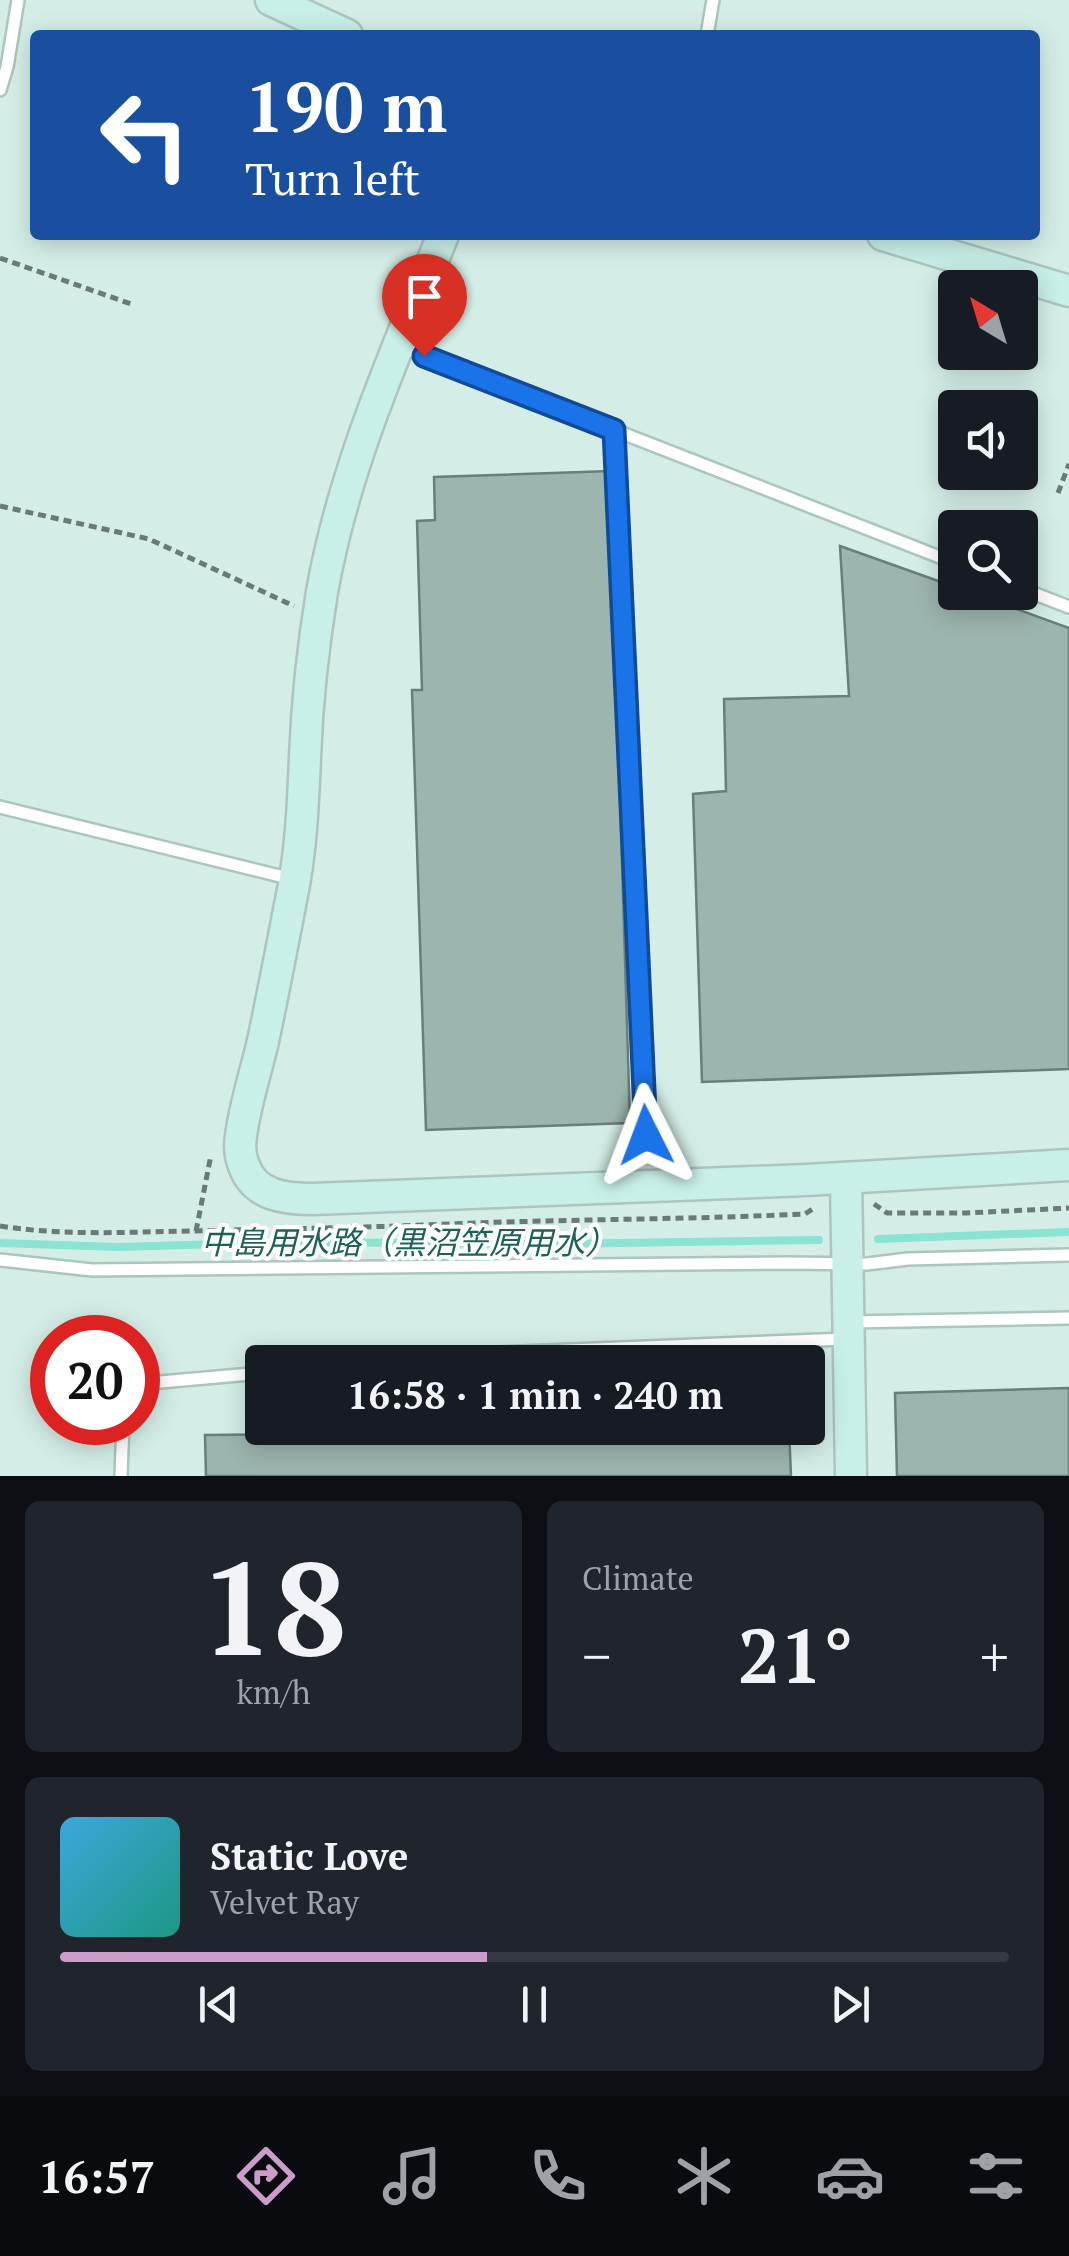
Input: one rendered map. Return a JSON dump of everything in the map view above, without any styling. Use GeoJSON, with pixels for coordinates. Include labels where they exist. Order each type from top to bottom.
{"type":"FeatureCollection","features":[{"type":"Feature","properties":{"kind":"street"},"geometry":{"type":"LineString","coordinates":[[272,0],[335,30]]}},
{"type":"Feature","properties":{"kind":"street"},"geometry":{"type":"LineString","coordinates":[[441,240],[366,427],[333,539],[308,700],[304,814],[296,880],[241,1136],[245,1170],[268,1193],[287,1199],[313,1199],[1069,1165]]}},
{"type":"Feature","properties":{"kind":"street"},"geometry":{"type":"LineString","coordinates":[[900,240],[1069,291]]}},
{"type":"Feature","properties":{"kind":"street"},"geometry":{"type":"LineString","coordinates":[[846,1178],[851,1476]]}},
{"type":"Feature","properties":{"kind":"lane"},"geometry":{"type":"LineString","coordinates":[[0,90],[18,0]]}},
{"type":"Feature","properties":{"kind":"lane"},"geometry":{"type":"LineString","coordinates":[[708,30],[714,0]]}},
{"type":"Feature","properties":{"kind":"lane"},"geometry":{"type":"LineString","coordinates":[[399,346],[938,556]]}},
{"type":"Feature","properties":{"kind":"lane"},"geometry":{"type":"LineString","coordinates":[[614,430],[646,1135]]}},
{"type":"Feature","properties":{"kind":"lane"},"geometry":{"type":"LineString","coordinates":[[1038,595],[1069,607]]}},
{"type":"Feature","properties":{"kind":"lane"},"geometry":{"type":"LineString","coordinates":[[0,808],[296,880]]}},
{"type":"Feature","properties":{"kind":"lane"},"geometry":{"type":"LineString","coordinates":[[0,1260],[92,1270],[846,1265],[908,1259],[1069,1255]]}},
{"type":"Feature","properties":{"kind":"lane"},"geometry":{"type":"LineString","coordinates":[[608,1345],[1069,1318]]}},
{"type":"Feature","properties":{"kind":"lane"},"geometry":{"type":"LineString","coordinates":[[160,1382],[245,1375]]}},
{"type":"Feature","properties":{"kind":"lane"},"geometry":{"type":"LineString","coordinates":[[122,1476],[123,1445]]}},
{"type":"Feature","properties":{"kind":"path"},"geometry":{"type":"LineString","coordinates":[[0,258],[134,305]]}},
{"type":"Feature","properties":{"kind":"path"},"geometry":{"type":"LineString","coordinates":[[1058,493],[1069,464]]}},
{"type":"Feature","properties":{"kind":"path"},"geometry":{"type":"LineString","coordinates":[[0,506],[149,540],[319,616]]}},
{"type":"Feature","properties":{"kind":"path"},"geometry":{"type":"LineString","coordinates":[[877,1205],[888,1213],[1069,1208]]}},
{"type":"Feature","properties":{"kind":"building"},"geometry":{"type":"Polygon","coordinates":[[[610,471],[630,1123],[426,1130],[412,690],[422,690],[417,521],[435,520],[434,477],[610,471]]]}},
{"type":"Feature","properties":{"kind":"building"},"geometry":{"type":"Polygon","coordinates":[[[840,546],[938,581],[938,610],[1020,610],[1069,628],[1069,1069],[702,1082],[693,794],[726,791],[724,699],[849,696],[840,546]]]}},
{"type":"Feature","properties":{"kind":"building"},"geometry":{"type":"Polygon","coordinates":[[[1069,1388],[1069,1476],[897,1476],[895,1393],[1069,1388]]]}},
{"type":"Feature","properties":{"kind":"building"},"geometry":{"type":"Polygon","coordinates":[[[205,1435],[245,1435],[245,1445],[790,1445],[791,1476],[206,1476],[205,1435]]]}},
{"type":"Feature","properties":{"kind":"waterway","name":"中島用水路（黒沼笠原用水）"},"geometry":{"type":"LineString","coordinates":[[878,1239],[1069,1232]]}},
{"type":"Feature","properties":{"kind":"waterway","name":"中島用水路（黒沼笠原用水）"},"geometry":{"type":"LineString","coordinates":[[0,1243],[118,1247],[288,1242],[556,1244],[819,1240]]}},
{"type":"Feature","properties":{"kind":"route"},"geometry":{"type":"LineString","coordinates":[[424,356],[614,430],[646,1135]]}}]}
